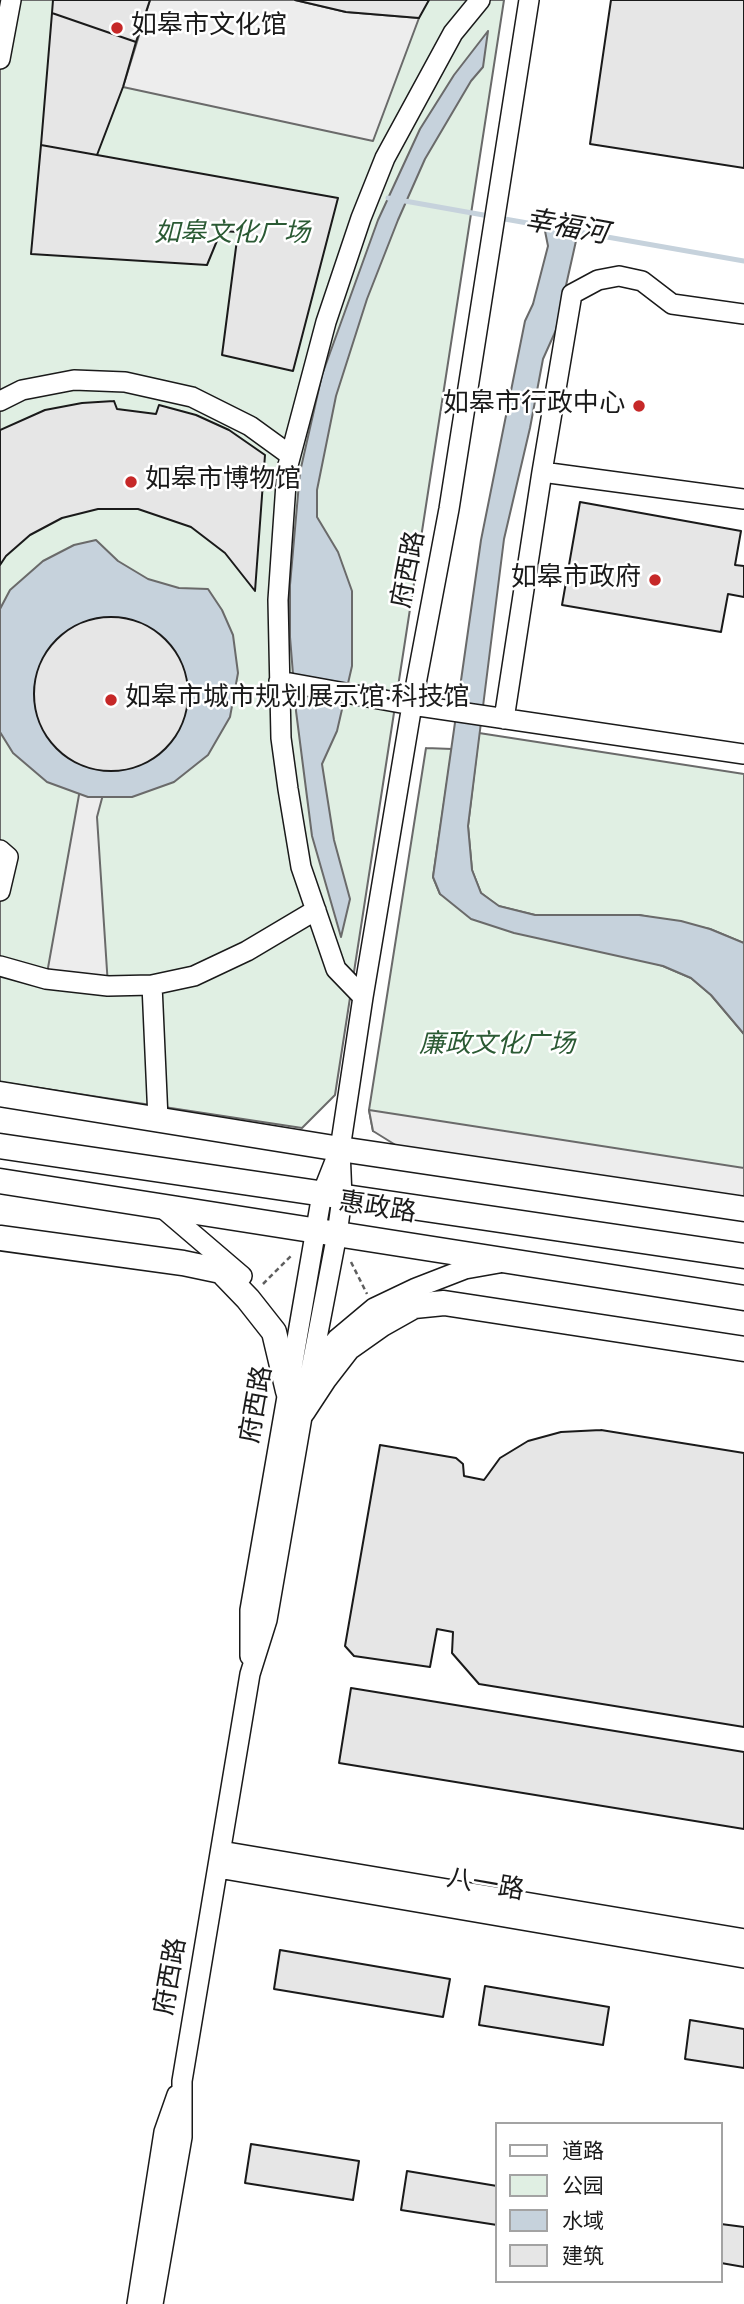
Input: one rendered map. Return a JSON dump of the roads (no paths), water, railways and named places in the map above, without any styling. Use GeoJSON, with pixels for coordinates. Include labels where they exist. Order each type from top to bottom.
{"type":"FeatureCollection","features":[{"type":"Feature","properties":{"kind":"main road"},"geometry":{"type":"LineString","coordinates":[[0,1094],[340,1149],[744,1209]]}},
{"type":"Feature","properties":{"kind":"main road","name":"惠政路"},"geometry":{"type":"LineString","coordinates":[[0,1146],[744,1256]]}},
{"type":"Feature","properties":{"kind":"main road","name":"惠政路"},"geometry":{"type":"LineString","coordinates":[[0,1181],[744,1298]]}},
{"type":"Feature","properties":{"kind":"main road"},"geometry":{"type":"LineString","coordinates":[[0,1238],[183,1263],[221,1271],[274,1332],[288,1391]]}},
{"type":"Feature","properties":{"kind":"main road"},"geometry":{"type":"LineString","coordinates":[[303,1410],[348,1349],[382,1324],[414,1307],[444,1303],[744,1349]]}},
{"type":"Feature","properties":{"kind":"street"},"geometry":{"type":"LineString","coordinates":[[0,59],[11,0]]}},
{"type":"Feature","properties":{"kind":"street"},"geometry":{"type":"LineString","coordinates":[[363,997],[336,969],[301,867],[288,789],[281,737],[278,600],[287,469],[326,322],[361,218],[385,158],[453,33],[480,0]]}},
{"type":"Feature","properties":{"kind":"street","name":"府西路"},"geometry":{"type":"LineString","coordinates":[[137,2304],[164,2132],[182,2081],[250,1674],[267,1620],[311,1371],[326,1232],[363,997],[412,705],[449,509],[529,0]]}},
{"type":"Feature","properties":{"kind":"street"},"geometry":{"type":"LineString","coordinates":[[495,717],[542,472],[572,294],[598,280],[620,276],[642,281],[672,304],[744,314]]}},
{"type":"Feature","properties":{"kind":"street"},"geometry":{"type":"LineString","coordinates":[[0,401],[22,390],[74,380],[125,382],[192,397],[250,426],[290,456]]}},
{"type":"Feature","properties":{"kind":"street"},"geometry":{"type":"LineString","coordinates":[[542,472],[744,499]]}},
{"type":"Feature","properties":{"kind":"street"},"geometry":{"type":"LineString","coordinates":[[279,681],[412,705],[744,754]]}},
{"type":"Feature","properties":{"kind":"street"},"geometry":{"type":"LineString","coordinates":[[0,850],[8,857],[0,891]]}},
{"type":"Feature","properties":{"kind":"street"},"geometry":{"type":"LineString","coordinates":[[0,965],[46,979],[108,986],[152,985],[194,976],[247,951],[316,910]]}},
{"type":"Feature","properties":{"kind":"street"},"geometry":{"type":"LineString","coordinates":[[152,985],[158,1119]]}},
{"type":"Feature","properties":{"kind":"street"},"geometry":{"type":"LineString","coordinates":[[158,1205],[234,1267],[256,1291],[279,1325],[293,1361]]}},
{"type":"Feature","properties":{"kind":"street","name":"府西路"},"geometry":{"type":"LineString","coordinates":[[250,1674],[250,1610],[293,1361],[326,1232]]}},
{"type":"Feature","properties":{"kind":"street"},"geometry":{"type":"LineString","coordinates":[[311,1371],[337,1339],[374,1308],[466,1269],[506,1261]]}},
{"type":"Feature","properties":{"kind":"street","name":"八一路"},"geometry":{"type":"LineString","coordinates":[[220,1860],[744,1938]]}},
{"type":"Feature","properties":{"kind":"street","name":"八一路"},"geometry":{"type":"LineString","coordinates":[[220,1860],[744,1958]]}},
{"type":"Feature","properties":{"kind":"street","name":"府西路"},"geometry":{"type":"LineString","coordinates":[[153,2304],[182,2137],[182,2081]]}},
{"type":"Feature","properties":{"kind":"water"},"geometry":{"type":"Polygon","coordinates":[[[488,31],[483,67],[471,81],[425,159],[367,299],[336,396],[317,490],[317,517],[338,552],[352,591],[352,666],[337,731],[322,764],[334,840],[350,899],[341,937],[312,836],[296,711],[290,637],[290,585],[300,472],[322,375],[378,220],[420,129],[454,75],[488,31]]]}},
{"type":"Feature","properties":{"kind":"water"},"geometry":{"type":"Polygon","coordinates":[[[544,226],[578,232],[556,330],[543,359],[504,539],[468,826],[472,870],[481,893],[499,906],[535,915],[639,915],[681,921],[744,943],[744,1034],[711,995],[691,978],[663,966],[514,933],[471,919],[440,894],[433,877],[481,540],[525,321],[533,304],[548,246],[544,226]]]}},
{"type":"Feature","properties":{"kind":"water"},"geometry":{"type":"Polygon","coordinates":[[[96,540],[118,561],[148,579],[179,588],[208,589],[222,610],[233,635],[238,673],[230,717],[208,755],[174,782],[132,797],[88,797],[47,782],[13,753],[0,732],[0,609],[10,590],[43,561],[74,545],[96,540]]]}},
{"type":"Feature","properties":{"kind":"waterway","name":"幸福河"},"geometry":{"type":"LineString","coordinates":[[388,198],[489,216]]}},
{"type":"Feature","properties":{"kind":"waterway","name":"幸福河"},"geometry":{"type":"LineString","coordinates":[[499,218],[744,261]]}},
{"type":"Feature","properties":{"kind":"place","name":"如皋市文化馆"},"geometry":{"type":"Point","coordinates":[117,28]}},
{"type":"Feature","properties":{"kind":"place","name":"如皋市行政中心"},"geometry":{"type":"Point","coordinates":[639,406]}},
{"type":"Feature","properties":{"kind":"place","name":"如皋市博物馆"},"geometry":{"type":"Point","coordinates":[131,482]}},
{"type":"Feature","properties":{"kind":"place","name":"如皋市政府"},"geometry":{"type":"Point","coordinates":[655,580]}},
{"type":"Feature","properties":{"kind":"place","name":"如皋市城市规划展示馆·科技馆"},"geometry":{"type":"Point","coordinates":[111,700]}},
{"type":"Feature","properties":{"kind":"park label","name":"如皋文化广场"},"geometry":{"type":"Point","coordinates":[232,236]}},
{"type":"Feature","properties":{"kind":"park label","name":"廉政文化广场"},"geometry":{"type":"Point","coordinates":[497,1047]}}]}
